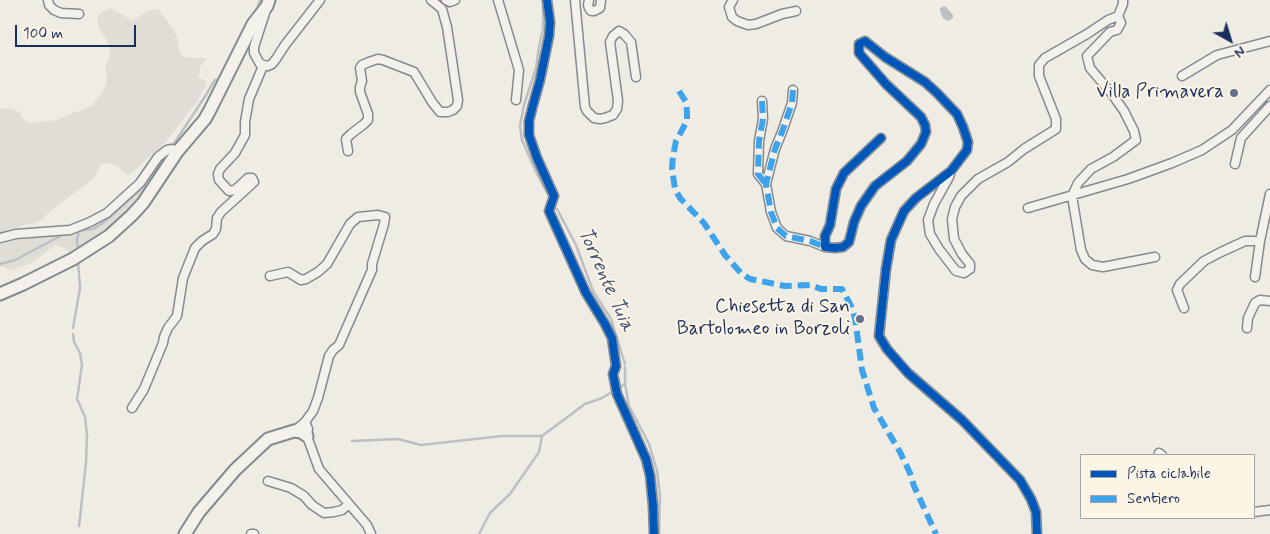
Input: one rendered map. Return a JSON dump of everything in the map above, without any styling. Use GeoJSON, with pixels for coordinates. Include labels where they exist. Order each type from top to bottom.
{"type":"FeatureCollection","features":[{"type":"Feature","properties":{"kind":"street"},"geometry":{"type":"LineString","coordinates":[[48,0],[54,10],[61,13],[80,14]]}},
{"type":"Feature","properties":{"kind":"street"},"geometry":{"type":"LineString","coordinates":[[263,66],[272,64],[284,45],[320,0]]}},
{"type":"Feature","properties":{"kind":"street"},"geometry":{"type":"LineString","coordinates":[[348,151],[346,139],[368,120],[368,114],[360,92],[362,81],[360,68],[369,62],[378,59],[383,60],[414,72],[440,112],[448,112],[457,106],[458,100],[447,27],[442,9],[431,0]]}},
{"type":"Feature","properties":{"kind":"street"},"geometry":{"type":"LineString","coordinates":[[446,0],[450,2],[455,0]]}},
{"type":"Feature","properties":{"kind":"street"},"geometry":{"type":"LineString","coordinates":[[498,0],[519,70],[516,100]]}},
{"type":"Feature","properties":{"kind":"street"},"geometry":{"type":"LineString","coordinates":[[547,0],[550,36],[529,121],[529,135],[554,196],[549,211],[586,293],[606,324],[612,338],[616,366],[613,374],[618,394],[646,459],[650,475],[654,505],[654,534]]}},
{"type":"Feature","properties":{"kind":"street"},"geometry":{"type":"LineString","coordinates":[[575,0],[585,107],[587,111],[594,118],[600,119],[613,115],[618,110],[610,42],[619,31],[631,42],[636,77]]}},
{"type":"Feature","properties":{"kind":"street"},"geometry":{"type":"LineString","coordinates":[[589,0],[589,8],[594,11],[600,8],[601,0]]}},
{"type":"Feature","properties":{"kind":"street"},"geometry":{"type":"LineString","coordinates":[[733,0],[729,7],[732,17],[748,25],[796,11]]}},
{"type":"Feature","properties":{"kind":"street"},"geometry":{"type":"LineString","coordinates":[[951,170],[928,220],[930,234],[939,249],[956,271],[964,273],[970,269],[970,264],[954,239],[952,219],[955,207],[961,196],[978,179],[1008,162],[1024,149],[1056,129],[1056,118],[1039,76],[1039,64],[1045,58],[1108,20],[1118,16],[1123,0]]}},
{"type":"Feature","properties":{"kind":"street"},"geometry":{"type":"LineString","coordinates":[[263,66],[254,54],[254,47],[268,3]]}},
{"type":"Feature","properties":{"kind":"street"},"geometry":{"type":"LineString","coordinates":[[0,294],[65,262],[109,236],[132,216],[143,203],[177,152],[205,118],[253,24],[268,3]]}},
{"type":"Feature","properties":{"kind":"street"},"geometry":{"type":"LineString","coordinates":[[1118,16],[1121,23],[1117,30],[1110,32],[1087,56],[1090,68],[1124,110],[1134,130],[1136,140],[1112,157],[1091,168],[1078,183],[1072,196],[1081,250],[1085,260],[1092,265],[1103,267],[1155,257]]}},
{"type":"Feature","properties":{"kind":"street"},"geometry":{"type":"LineString","coordinates":[[793,90],[792,103],[775,149],[766,184],[771,212],[778,228],[786,236],[810,241],[825,247],[843,247],[849,242],[854,222],[861,206],[875,186],[906,161],[921,144],[926,132],[921,117],[886,84],[859,53],[859,44],[865,41],[885,57],[925,82],[956,114],[968,142],[967,150],[951,170],[916,198],[904,211],[891,240],[879,336],[887,350],[908,373],[962,420],[1020,480],[1036,512],[1037,534]]}},
{"type":"Feature","properties":{"kind":"street"},"geometry":{"type":"LineString","coordinates":[[1182,76],[1217,55],[1270,41]]}},
{"type":"Feature","properties":{"kind":"street"},"geometry":{"type":"LineString","coordinates":[[132,408],[144,389],[168,328],[177,316],[183,278],[195,248],[213,234],[216,229],[217,218],[221,212],[254,182],[252,178],[248,178],[235,190],[229,191],[219,180],[218,174],[220,169],[235,153],[245,135],[249,99],[263,66]]}},
{"type":"Feature","properties":{"kind":"street"},"geometry":{"type":"LineString","coordinates":[[1028,208],[1128,179],[1172,163],[1207,147],[1232,130],[1270,90]]}},
{"type":"Feature","properties":{"kind":"street"},"geometry":{"type":"LineString","coordinates":[[762,101],[758,174],[766,184]]}},
{"type":"Feature","properties":{"kind":"street"},"geometry":{"type":"LineString","coordinates":[[1235,164],[1241,138],[1270,106]]}},
{"type":"Feature","properties":{"kind":"street"},"geometry":{"type":"LineString","coordinates":[[825,247],[825,236],[830,225],[836,189],[844,173],[881,138]]}},
{"type":"Feature","properties":{"kind":"street"},"geometry":{"type":"LineString","coordinates":[[0,238],[16,234],[70,230],[90,222],[108,212],[140,183],[158,157],[166,150],[172,149],[177,152]]}},
{"type":"Feature","properties":{"kind":"street"},"geometry":{"type":"LineString","coordinates":[[1255,277],[1260,240],[1270,194]]}},
{"type":"Feature","properties":{"kind":"street"},"geometry":{"type":"LineString","coordinates":[[185,534],[198,512],[236,470],[268,439],[294,431],[305,422],[312,411],[318,398],[330,356],[339,345],[368,275],[372,270],[385,217],[378,215],[358,217],[350,224],[327,264],[306,279],[302,280],[288,272],[270,276]]}},
{"type":"Feature","properties":{"kind":"street"},"geometry":{"type":"LineString","coordinates":[[1184,308],[1177,290],[1180,284],[1204,261],[1245,241],[1260,240],[1270,235]]}},
{"type":"Feature","properties":{"kind":"street"},"geometry":{"type":"LineString","coordinates":[[1247,328],[1248,318],[1255,303],[1260,300],[1270,301]]}},
{"type":"Feature","properties":{"kind":"street"},"geometry":{"type":"LineString","coordinates":[[305,422],[308,429],[307,436],[319,469],[367,525],[371,534]]}},
{"type":"Feature","properties":{"kind":"street"},"geometry":{"type":"LineString","coordinates":[[294,431],[301,432],[307,436]]}},
{"type":"Feature","properties":{"kind":"street"},"geometry":{"type":"LineString","coordinates":[[268,481],[291,488],[324,512],[342,510],[349,504]]}},
{"type":"Feature","properties":{"kind":"street"},"geometry":{"type":"LineString","coordinates":[[1255,512],[1270,510]]}},
{"type":"Feature","properties":{"kind":"shaded area"},"geometry":{"type":"Polygon","coordinates":[[[945,6],[953,15],[953,18],[948,21],[943,18],[940,11],[940,8],[945,6]]]}},
{"type":"Feature","properties":{"kind":"shaded area"},"geometry":{"type":"Polygon","coordinates":[[[111,8],[133,21],[149,10],[158,9],[174,30],[180,54],[187,58],[207,58],[200,67],[199,78],[207,81],[205,87],[196,103],[157,153],[155,155],[152,154],[128,176],[111,163],[103,164],[99,167],[93,179],[37,223],[27,224],[0,234],[0,109],[11,108],[19,112],[23,119],[31,123],[57,120],[91,106],[103,92],[106,84],[107,75],[105,67],[109,59],[110,50],[98,26],[97,17],[103,11],[111,8]]]}},
{"type":"Feature","properties":{"kind":"shaded area"},"geometry":{"type":"Polygon","coordinates":[[[144,182],[150,183],[150,188],[125,218],[86,247],[70,253],[59,246],[54,246],[31,263],[10,270],[2,266],[0,267],[0,244],[62,234],[85,228],[144,182]]]}},
{"type":"Feature","properties":{"kind":"waterway"},"geometry":{"type":"LineString","coordinates":[[258,6],[260,0]]}},
{"type":"Feature","properties":{"kind":"waterway","name":"Torrente Tuia"},"geometry":{"type":"LineString","coordinates":[[543,0],[543,29],[536,68],[524,105],[520,126],[522,140],[550,198]]}},
{"type":"Feature","properties":{"kind":"waterway"},"geometry":{"type":"LineString","coordinates":[[171,148],[215,80],[219,79]]}},
{"type":"Feature","properties":{"kind":"waterway"},"geometry":{"type":"LineString","coordinates":[[77,231],[93,229],[103,223],[140,190],[168,153]]}},
{"type":"Feature","properties":{"kind":"waterway","name":"Torrente Tuia"},"geometry":{"type":"LineString","coordinates":[[557,209],[576,245],[593,291],[611,319],[625,364]]}},
{"type":"Feature","properties":{"kind":"waterway"},"geometry":{"type":"LineString","coordinates":[[78,251],[77,240],[79,230]]}},
{"type":"Feature","properties":{"kind":"waterway"},"geometry":{"type":"LineString","coordinates":[[0,264],[15,260],[66,233]]}},
{"type":"Feature","properties":{"kind":"waterway"},"geometry":{"type":"LineString","coordinates":[[73,328],[80,288],[78,262]]}},
{"type":"Feature","properties":{"kind":"waterway"},"geometry":{"type":"LineString","coordinates":[[73,334],[82,365],[77,399],[85,417],[87,435],[79,526]]}},
{"type":"Feature","properties":{"kind":"waterway","name":"Torrente Tuia"},"geometry":{"type":"LineString","coordinates":[[625,367],[625,384],[629,406],[649,444],[657,471],[660,496],[659,534]]}},
{"type":"Feature","properties":{"kind":"waterway"},"geometry":{"type":"LineString","coordinates":[[352,441],[398,439],[421,445],[502,436],[542,436],[585,404],[602,398],[625,384]]}},
{"type":"Feature","properties":{"kind":"waterway"},"geometry":{"type":"LineString","coordinates":[[479,534],[490,513],[510,494],[539,452],[542,436]]}},
{"type":"Feature","properties":{"kind":"marked path"},"geometry":{"type":"LineString","coordinates":[[793,90],[792,103],[775,149],[766,184],[771,212],[777,228],[786,236],[810,241],[825,247]]}},
{"type":"Feature","properties":{"kind":"marked path"},"geometry":{"type":"LineString","coordinates":[[679,91],[686,102],[687,112],[687,121],[676,141],[673,156],[672,169],[675,189],[680,198],[704,223],[725,255],[741,273],[750,279],[785,286],[810,285],[821,289],[842,289],[855,318],[862,370],[874,408],[900,452],[936,534]]}},
{"type":"Feature","properties":{"kind":"marked path"},"geometry":{"type":"LineString","coordinates":[[762,101],[763,119],[759,141],[758,174],[766,184]]}},
{"type":"Feature","properties":{"kind":"cycle path"},"geometry":{"type":"LineString","coordinates":[[547,0],[550,22],[549,36],[529,121],[529,135],[554,196],[549,211],[586,293],[612,338],[616,366],[613,374],[617,394],[646,459],[650,475],[654,534]]}},
{"type":"Feature","properties":{"kind":"cycle path"},"geometry":{"type":"LineString","coordinates":[[881,138],[844,173],[836,189],[830,225],[825,236],[825,247],[843,247],[849,242],[854,222],[861,206],[875,186],[907,161],[921,144],[926,132],[921,117],[886,84],[859,53],[859,44],[865,41],[885,57],[925,82],[937,93],[957,114],[968,142],[967,150],[951,171],[916,198],[904,211],[891,240],[879,336],[887,349],[908,373],[962,420],[1020,480],[1036,512],[1037,534]]}},
{"type":"Feature","properties":{"kind":"place","name":"Villa Primavera"},"geometry":{"type":"Point","coordinates":[1234,93]}},
{"type":"Feature","properties":{"kind":"place","name":"Chiesetta di San Bartolomeo in Borzoli"},"geometry":{"type":"Point","coordinates":[860,319]}}]}
